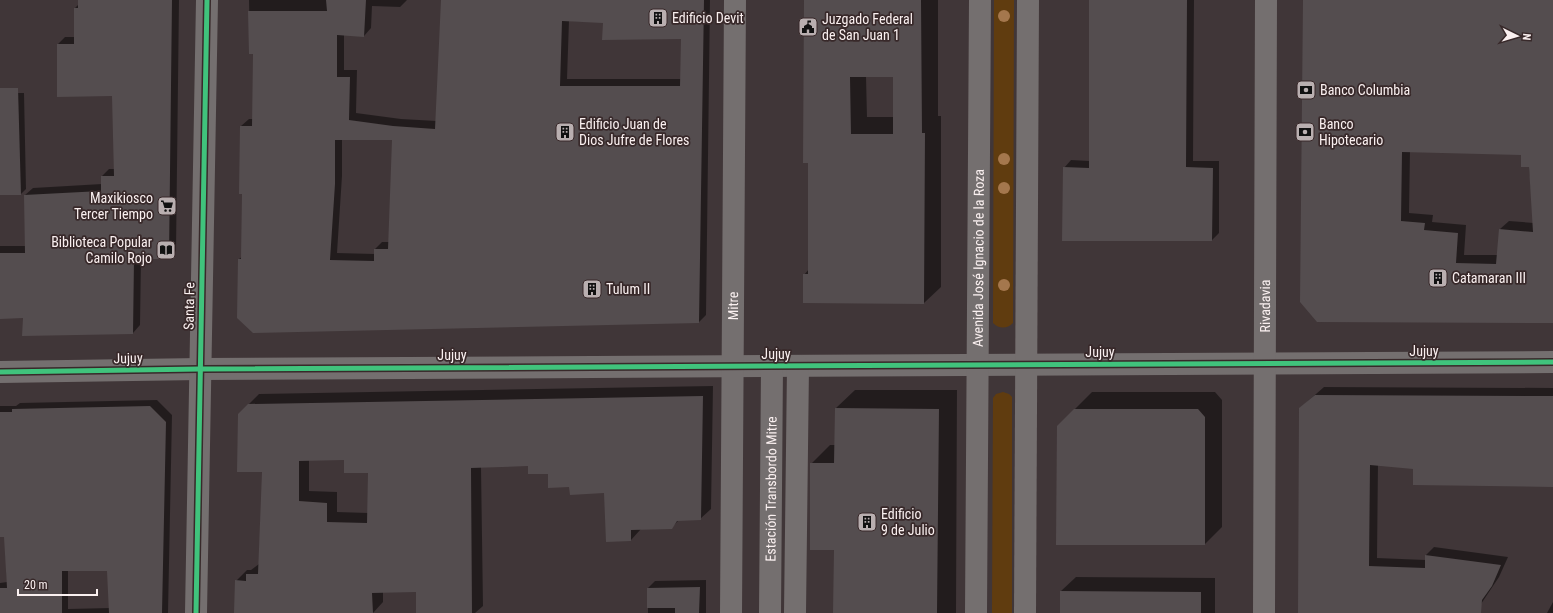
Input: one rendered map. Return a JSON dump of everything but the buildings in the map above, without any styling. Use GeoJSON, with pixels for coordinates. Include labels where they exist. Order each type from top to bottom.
{"type":"FeatureCollection","features":[{"type":"Feature","properties":{"kind":"street","name":"Santa Fe"},"geometry":{"type":"LineString","coordinates":[[196,613],[207,0]]}},
{"type":"Feature","properties":{"kind":"street","name":"Mitre"},"geometry":{"type":"LineString","coordinates":[[731,613],[735,0]]}},
{"type":"Feature","properties":{"kind":"street","name":"Avenida José Ignacio de la Roza"},"geometry":{"type":"LineString","coordinates":[[976,613],[980,0]]}},
{"type":"Feature","properties":{"kind":"street"},"geometry":{"type":"LineString","coordinates":[[1025,613],[1028,0]]}},
{"type":"Feature","properties":{"kind":"street","name":"Rivadavia"},"geometry":{"type":"LineString","coordinates":[[1264,613],[1266,0]]}},
{"type":"Feature","properties":{"kind":"street","name":"Jujuy"},"geometry":{"type":"LineString","coordinates":[[0,372],[200,369],[1553,362]]}},
{"type":"Feature","properties":{"kind":"street","name":"Estación Transbordo Mitre"},"geometry":{"type":"LineString","coordinates":[[770,613],[772,366]]}},
{"type":"Feature","properties":{"kind":"street","name":"Estación Transbordo Mitre"},"geometry":{"type":"LineString","coordinates":[[795,613],[798,366]]}},
{"type":"Feature","properties":{"kind":"shaded area"},"geometry":{"type":"Polygon","coordinates":[[[994,0],[1014,0],[1013,323],[1003,328],[993,323],[994,0]]]}},
{"type":"Feature","properties":{"kind":"shaded area"},"geometry":{"type":"Polygon","coordinates":[[[1003,392],[1012,397],[1012,613],[992,613],[993,398],[996,394],[1003,392]]]}},
{"type":"Feature","properties":{"kind":"cycle path"},"geometry":{"type":"LineString","coordinates":[[196,613],[207,0]]}},
{"type":"Feature","properties":{"kind":"cycle path"},"geometry":{"type":"LineString","coordinates":[[0,372],[200,369],[1553,362]]}},
{"type":"Feature","properties":{"kind":"place","name":"Edificio Devit"},"geometry":{"type":"Point","coordinates":[658,18]}},
{"type":"Feature","properties":{"kind":"place","name":"Juzgado Federal de San Juan 1"},"geometry":{"type":"Point","coordinates":[808,27]}},
{"type":"Feature","properties":{"kind":"place","name":"Banco Columbia"},"geometry":{"type":"Point","coordinates":[1306,90]}},
{"type":"Feature","properties":{"kind":"place","name":"Edificio Juan de Dios Jufre de Flores"},"geometry":{"type":"Point","coordinates":[565,132]}},
{"type":"Feature","properties":{"kind":"place","name":"Banco Hipotecario"},"geometry":{"type":"Point","coordinates":[1305,132]}},
{"type":"Feature","properties":{"kind":"place","name":"Maxikiosco Tercer Tiempo"},"geometry":{"type":"Point","coordinates":[167,206]}},
{"type":"Feature","properties":{"kind":"place","name":"Biblioteca Popular Camilo Rojo"},"geometry":{"type":"Point","coordinates":[166,250]}},
{"type":"Feature","properties":{"kind":"place","name":"Catamaran III"},"geometry":{"type":"Point","coordinates":[1438,278]}},
{"type":"Feature","properties":{"kind":"place","name":"Tulum II"},"geometry":{"type":"Point","coordinates":[592,289]}},
{"type":"Feature","properties":{"kind":"place","name":"Edificio 9 de Julio"},"geometry":{"type":"Point","coordinates":[867,522]}}]}
